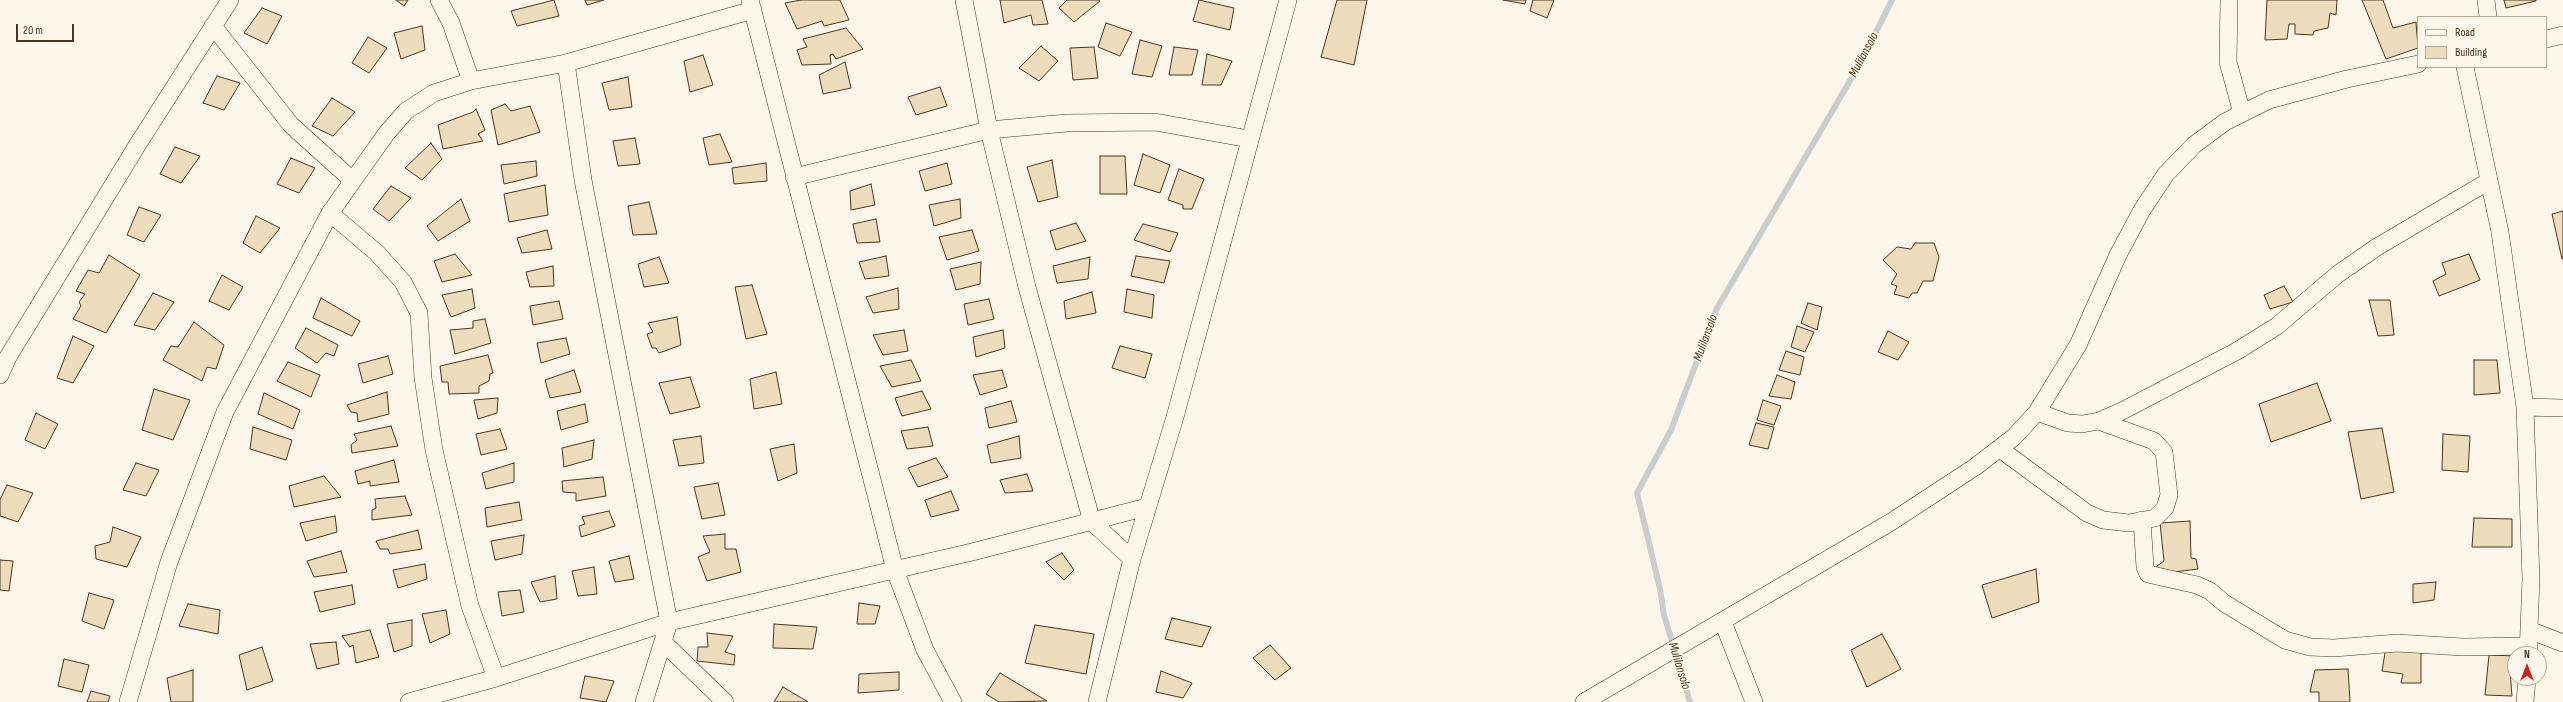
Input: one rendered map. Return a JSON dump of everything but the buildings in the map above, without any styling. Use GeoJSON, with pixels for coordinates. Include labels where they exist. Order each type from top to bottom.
{"type":"FeatureCollection","features":[{"type":"Feature","properties":{"kind":"street"},"geometry":{"type":"LineString","coordinates":[[0,375],[8,357],[133,150],[230,0]]}},
{"type":"Feature","properties":{"kind":"street"},"geometry":{"type":"LineString","coordinates":[[439,0],[451,23],[471,81]]}},
{"type":"Feature","properties":{"kind":"street"},"geometry":{"type":"LineString","coordinates":[[964,0],[989,130],[1027,287],[1092,522],[1132,559]]}},
{"type":"Feature","properties":{"kind":"street"},"geometry":{"type":"LineString","coordinates":[[1097,702],[1132,559],[1175,417],[1249,139],[1288,0]]}},
{"type":"Feature","properties":{"kind":"street"},"geometry":{"type":"LineString","coordinates":[[2229,0],[2228,62],[2242,113]]}},
{"type":"Feature","properties":{"kind":"street"},"geometry":{"type":"LineString","coordinates":[[2486,0],[2488,16]]}},
{"type":"Feature","properties":{"kind":"street"},"geometry":{"type":"LineString","coordinates":[[128,702],[170,562],[225,412],[330,213],[352,180],[406,111],[434,93],[471,81],[566,63],[752,5],[894,570],[925,650],[953,702]]}},
{"type":"Feature","properties":{"kind":"street"},"geometry":{"type":"LineString","coordinates":[[213,26],[291,125],[352,180]]}},
{"type":"Feature","properties":{"kind":"street"},"geometry":{"type":"LineString","coordinates":[[2547,39],[2563,35]]}},
{"type":"Feature","properties":{"kind":"street"},"geometry":{"type":"LineString","coordinates":[[566,63],[583,180],[669,622],[644,702]]}},
{"type":"Feature","properties":{"kind":"street"},"geometry":{"type":"LineString","coordinates":[[1584,702],[1723,622],[1891,522],[1975,467],[2014,437],[2037,412],[2078,345],[2125,242],[2166,174],[2194,145],[2225,122],[2269,100],[2347,79],[2417,64]]}},
{"type":"Feature","properties":{"kind":"street"},"geometry":{"type":"LineString","coordinates":[[2465,68],[2500,232],[2525,407],[2530,514],[2529,643]]}},
{"type":"Feature","properties":{"kind":"street"},"geometry":{"type":"LineString","coordinates":[[794,177],[989,130],[1067,123],[1156,122],[1249,139]]}},
{"type":"Feature","properties":{"kind":"street"},"geometry":{"type":"LineString","coordinates":[[2037,412],[2068,423],[2082,424],[2099,421],[2237,352],[2277,326],[2338,274],[2371,252],[2489,181]]}},
{"type":"Feature","properties":{"kind":"street"},"geometry":{"type":"LineString","coordinates":[[330,213],[377,253],[403,282],[419,313],[423,378],[434,450],[470,606],[496,678]]}},
{"type":"Feature","properties":{"kind":"street"},"geometry":{"type":"LineString","coordinates":[[2525,407],[2563,408]]}},
{"type":"Feature","properties":{"kind":"street"},"geometry":{"type":"LineString","coordinates":[[2000,449],[2087,513],[2103,520],[2128,523],[2155,518],[2165,508],[2169,495],[2164,452],[2154,441],[2099,421]]}},
{"type":"Feature","properties":{"kind":"street"},"geometry":{"type":"LineString","coordinates":[[409,702],[496,678],[669,622],[894,570],[1092,522],[1147,507]]}},
{"type":"Feature","properties":{"kind":"street"},"geometry":{"type":"LineString","coordinates":[[2142,520],[2145,567],[2148,574],[2203,588],[2237,612],[2285,640],[2310,647],[2334,648],[2397,643],[2463,647],[2529,643],[2563,643]]}},
{"type":"Feature","properties":{"kind":"street"},"geometry":{"type":"LineString","coordinates":[[1723,622],[1754,702]]}},
{"type":"Feature","properties":{"kind":"street"},"geometry":{"type":"LineString","coordinates":[[663,642],[725,702]]}},
{"type":"Feature","properties":{"kind":"street"},"geometry":{"type":"LineString","coordinates":[[2525,702],[2526,686]]}},
{"type":"Feature","properties":{"kind":"waterway","name":"Mulilansolo"},"geometry":{"type":"LineString","coordinates":[[1690,702],[1664,615],[1660,589],[1637,493],[1671,430],[1717,308],[1861,62],[1892,0]]}}]}
